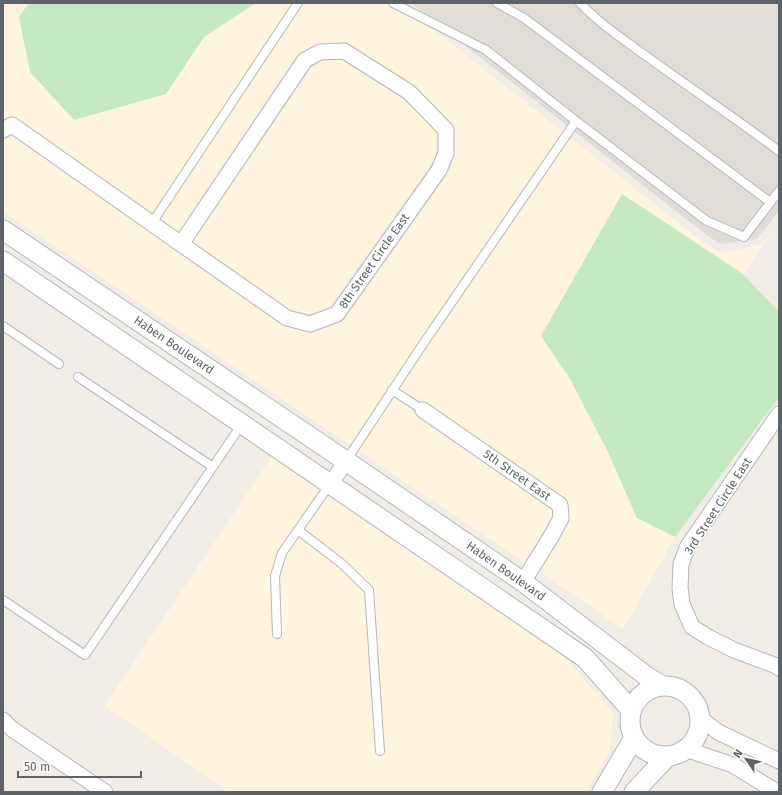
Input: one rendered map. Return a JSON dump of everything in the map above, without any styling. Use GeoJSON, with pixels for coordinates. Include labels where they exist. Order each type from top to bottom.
{"type":"FeatureCollection","features":[{"type":"Feature","properties":{"kind":"street","name":"8th Street Circle East"},"geometry":{"type":"LineString","coordinates":[[3,130],[12,125],[181,244],[287,318],[310,324],[337,314],[439,170],[446,152],[446,130],[409,92],[344,51],[320,52],[305,60],[181,244]]}},
{"type":"Feature","properties":{"kind":"street","name":"Haben Boulevard"},"geometry":{"type":"LineString","coordinates":[[3,230],[346,460],[523,582],[649,678],[663,686]]}},
{"type":"Feature","properties":{"kind":"street"},"geometry":{"type":"LineString","coordinates":[[3,261],[331,483],[585,658],[632,710]]}},
{"type":"Feature","properties":{"kind":"street","name":"5th Street East"},"geometry":{"type":"LineString","coordinates":[[423,410],[560,505],[561,518],[523,582]]}},
{"type":"Feature","properties":{"kind":"street","name":"3rd Street Circle East"},"geometry":{"type":"LineString","coordinates":[[779,414],[688,546],[681,564],[680,588],[682,604],[692,627],[734,650],[779,668]]}},
{"type":"Feature","properties":{"kind":"street"},"geometry":{"type":"LineString","coordinates":[[331,483],[346,460]]}},
{"type":"Feature","properties":{"kind":"street"},"geometry":{"type":"LineString","coordinates":[[663,686],[681,689],[691,696],[698,706],[701,718],[700,730],[695,741],[688,750],[678,755],[666,757],[655,756],[645,751],[634,738],[630,722],[632,710],[637,700],[646,691],[663,686]]}},
{"type":"Feature","properties":{"kind":"street"},"geometry":{"type":"LineString","coordinates":[[701,718],[718,732],[779,761]]}},
{"type":"Feature","properties":{"kind":"street"},"geometry":{"type":"LineString","coordinates":[[3,720],[12,729],[105,792]]}},
{"type":"Feature","properties":{"kind":"street"},"geometry":{"type":"LineString","coordinates":[[602,792],[634,738]]}},
{"type":"Feature","properties":{"kind":"street"},"geometry":{"type":"LineString","coordinates":[[688,750],[733,765],[777,792]]}},
{"type":"Feature","properties":{"kind":"street"},"geometry":{"type":"LineString","coordinates":[[634,792],[666,757]]}},
{"type":"Feature","properties":{"kind":"lane"},"geometry":{"type":"LineString","coordinates":[[152,223],[298,3]]}},
{"type":"Feature","properties":{"kind":"lane"},"geometry":{"type":"LineString","coordinates":[[393,3],[486,50],[707,221],[744,237],[779,191]]}},
{"type":"Feature","properties":{"kind":"lane"},"geometry":{"type":"LineString","coordinates":[[497,3],[524,18],[770,202]]}},
{"type":"Feature","properties":{"kind":"lane"},"geometry":{"type":"LineString","coordinates":[[580,3],[594,17],[670,74],[733,117],[779,151]]}},
{"type":"Feature","properties":{"kind":"lane"},"geometry":{"type":"LineString","coordinates":[[346,460],[392,390],[576,121]]}},
{"type":"Feature","properties":{"kind":"lane"},"geometry":{"type":"LineString","coordinates":[[3,326],[59,364]]}},
{"type":"Feature","properties":{"kind":"lane"},"geometry":{"type":"LineString","coordinates":[[78,377],[213,467]]}},
{"type":"Feature","properties":{"kind":"lane"},"geometry":{"type":"LineString","coordinates":[[392,390],[423,410]]}},
{"type":"Feature","properties":{"kind":"lane"},"geometry":{"type":"LineString","coordinates":[[3,600],[85,655],[242,424]]}},
{"type":"Feature","properties":{"kind":"lane"},"geometry":{"type":"LineString","coordinates":[[277,634],[275,576],[282,553],[331,483]]}},
{"type":"Feature","properties":{"kind":"lane"},"geometry":{"type":"LineString","coordinates":[[298,530],[342,563],[369,590],[380,751]]}},
{"type":"Feature","properties":{"kind":"shaded area"},"geometry":{"type":"Polygon","coordinates":[[[3,3],[29,3],[19,17],[74,119],[166,94],[204,37],[256,3],[402,3],[405,7],[695,236],[716,250],[723,252],[761,245],[775,229],[743,274],[622,194],[541,336],[570,379],[608,452],[637,517],[675,537],[623,629],[540,572],[569,523],[569,505],[565,498],[420,398],[410,412],[551,509],[552,516],[524,562],[3,211],[3,141],[12,136],[282,325],[314,332],[341,322],[345,319],[448,174],[455,153],[455,131],[452,124],[413,85],[348,44],[342,42],[318,44],[297,55],[178,231],[17,118],[7,117],[3,120],[3,3]]]}},
{"type":"Feature","properties":{"kind":"shaded area"},"geometry":{"type":"Polygon","coordinates":[[[411,3],[779,3],[779,211],[757,239],[720,244],[700,230],[411,3]]]}},
{"type":"Feature","properties":{"kind":"shaded area"},"geometry":{"type":"Polygon","coordinates":[[[342,60],[403,99],[437,133],[436,150],[430,166],[330,306],[309,314],[290,310],[193,242],[312,67],[323,61],[342,60]]]}},
{"type":"Feature","properties":{"kind":"shaded area"},"geometry":{"type":"Polygon","coordinates":[[[272,456],[558,650],[613,713],[610,751],[586,792],[229,792],[105,706],[272,456]]]}},
{"type":"Feature","properties":{"kind":"green space"},"geometry":{"type":"Polygon","coordinates":[[[29,3],[256,3],[204,37],[166,94],[74,120],[30,72],[19,17],[29,3]]]}},
{"type":"Feature","properties":{"kind":"green space"},"geometry":{"type":"Polygon","coordinates":[[[622,194],[743,274],[779,312],[779,397],[675,537],[637,518],[608,452],[570,379],[541,336],[622,194]]]}}]}
